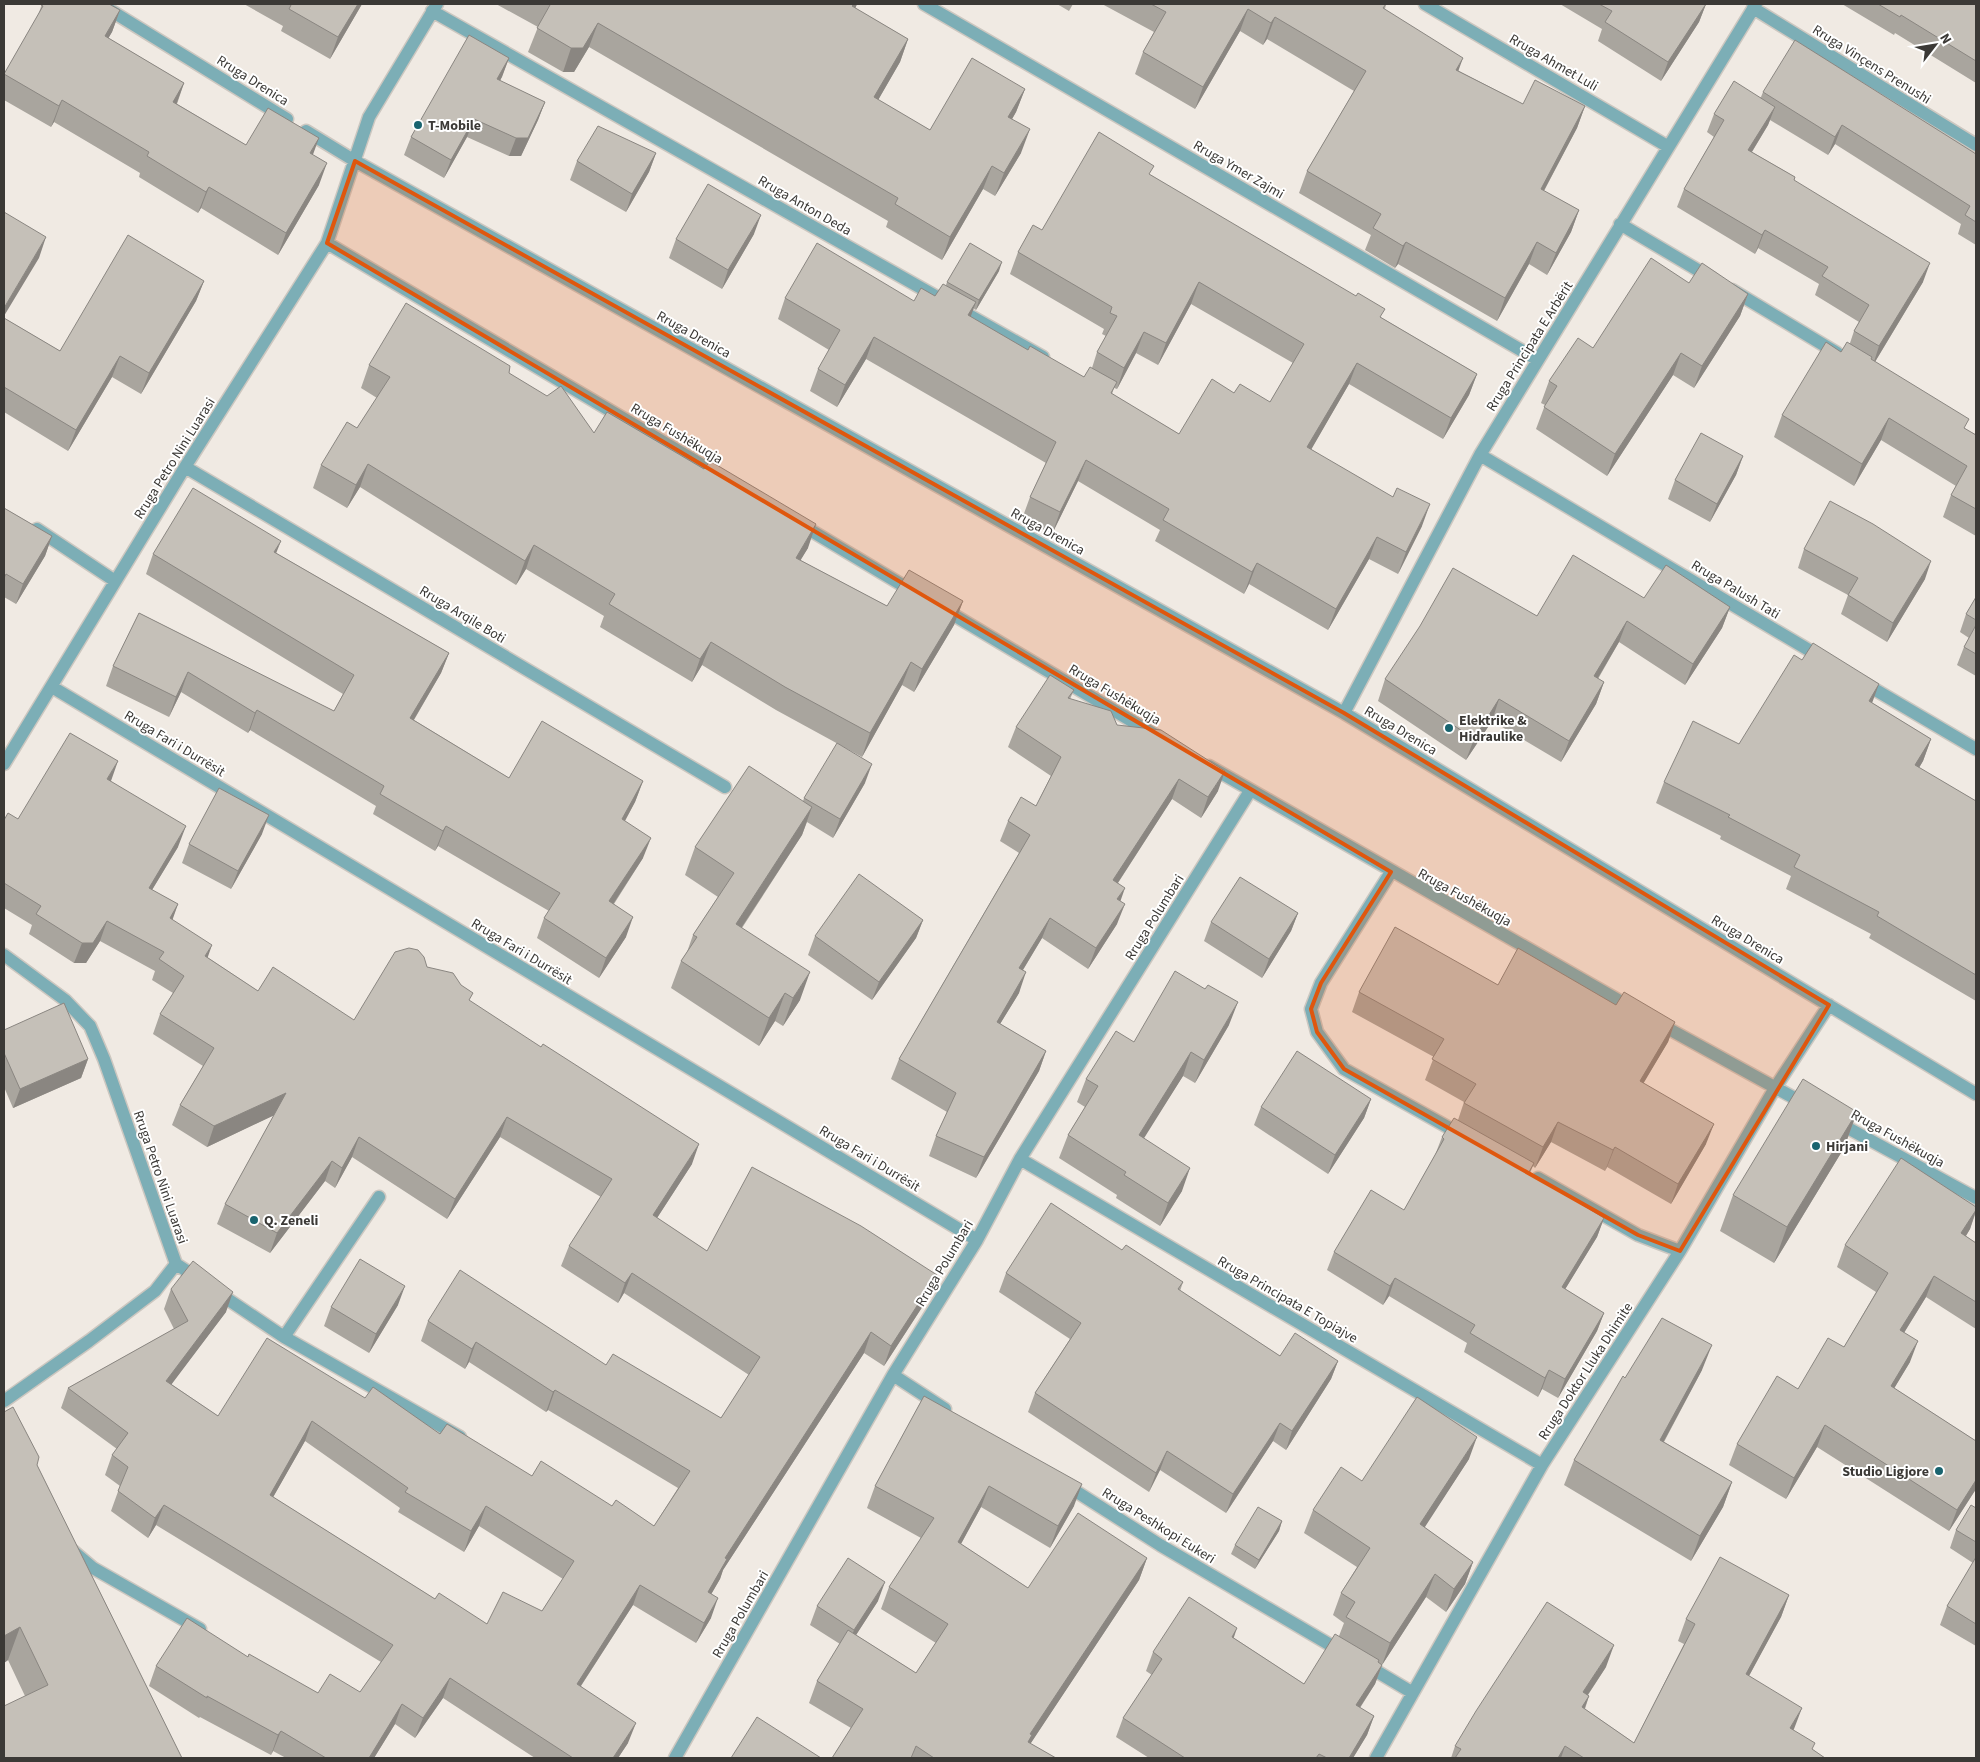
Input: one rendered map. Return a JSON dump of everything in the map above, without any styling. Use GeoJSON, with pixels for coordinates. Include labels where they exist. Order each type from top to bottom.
{"type":"FeatureCollection","features":[{"type":"Feature","properties":{"kind":"street","name":"Rruga Drenica"},"geometry":{"type":"LineString","coordinates":[[100,4],[354,161],[1344,713],[1976,1094]]}},
{"type":"Feature","properties":{"kind":"street","name":"Rruga Ymer Zajmi"},"geometry":{"type":"LineString","coordinates":[[924,4],[1538,360]]}},
{"type":"Feature","properties":{"kind":"street","name":"Rruga Ahmet Luli"},"geometry":{"type":"LineString","coordinates":[[1425,4],[1667,146]]}},
{"type":"Feature","properties":{"kind":"street","name":"Rruga Principata E Arbërit"},"geometry":{"type":"LineString","coordinates":[[1344,713],[1480,455],[1754,6]]}},
{"type":"Feature","properties":{"kind":"street","name":"Rruga Vinçens Prenushi"},"geometry":{"type":"LineString","coordinates":[[1754,6],[1976,145]]}},
{"type":"Feature","properties":{"kind":"street","name":"Rruga Petro Nini Luarasi"},"geometry":{"type":"LineString","coordinates":[[4,764],[185,467],[328,243],[369,117],[434,7]]}},
{"type":"Feature","properties":{"kind":"street","name":"Rruga Anton Deda"},"geometry":{"type":"LineString","coordinates":[[434,7],[1051,362]]}},
{"type":"Feature","properties":{"kind":"street"},"geometry":{"type":"LineString","coordinates":[[1620,224],[1849,360]]}},
{"type":"Feature","properties":{"kind":"street","name":"Rruga Fushëkuqja"},"geometry":{"type":"LineString","coordinates":[[328,243],[729,482]]}},
{"type":"Feature","properties":{"kind":"street","name":"Rruga Palush Tati"},"geometry":{"type":"LineString","coordinates":[[1480,455],[1976,749]]}},
{"type":"Feature","properties":{"kind":"street","name":"Rruga Arqile Boti"},"geometry":{"type":"LineString","coordinates":[[185,467],[725,787]]}},
{"type":"Feature","properties":{"kind":"street","name":"Rruga Fushëkuqja"},"geometry":{"type":"LineString","coordinates":[[789,517],[1165,740]]}},
{"type":"Feature","properties":{"kind":"street"},"geometry":{"type":"LineString","coordinates":[[28,523],[116,581]]}},
{"type":"Feature","properties":{"kind":"street","name":"Rruga Fari i Durrësit"},"geometry":{"type":"LineString","coordinates":[[52,687],[977,1240]]}},
{"type":"Feature","properties":{"kind":"street","name":"Rruga Fushëkuqja"},"geometry":{"type":"LineString","coordinates":[[1199,761],[1391,872],[1775,1088],[1976,1198]]}},
{"type":"Feature","properties":{"kind":"street","name":"Rruga Polumbari"},"geometry":{"type":"LineString","coordinates":[[675,1758],[893,1376],[977,1240],[1020,1159],[1250,791]]}},
{"type":"Feature","properties":{"kind":"street"},"geometry":{"type":"LineString","coordinates":[[1391,872],[1320,982],[1311,1009],[1317,1032],[1344,1069],[1474,1142]]}},
{"type":"Feature","properties":{"kind":"street","name":"Rruga Petro Nini Luarasi"},"geometry":{"type":"LineString","coordinates":[[4,955],[65,1000],[90,1026],[104,1059],[176,1264],[155,1291],[89,1341],[4,1400]]}},
{"type":"Feature","properties":{"kind":"street","name":"Rruga Doktor Lluka Dhimite"},"geometry":{"type":"LineString","coordinates":[[1376,1758],[1542,1466],[1680,1251],[1775,1088],[1829,1005]]}},
{"type":"Feature","properties":{"kind":"street","name":"Rruga Principata E Topiajve"},"geometry":{"type":"LineString","coordinates":[[1020,1159],[1542,1466]]}},
{"type":"Feature","properties":{"kind":"street"},"geometry":{"type":"LineString","coordinates":[[1526,1172],[1638,1235],[1680,1251]]}},
{"type":"Feature","properties":{"kind":"street"},"geometry":{"type":"LineString","coordinates":[[284,1338],[379,1198]]}},
{"type":"Feature","properties":{"kind":"street"},"geometry":{"type":"LineString","coordinates":[[176,1264],[284,1338],[474,1445]]}},
{"type":"Feature","properties":{"kind":"street"},"geometry":{"type":"LineString","coordinates":[[893,1376],[960,1418]]}},
{"type":"Feature","properties":{"kind":"street","name":"Rruga Peshkopi Eukeri"},"geometry":{"type":"LineString","coordinates":[[1052,1476],[1160,1545],[1413,1693]]}},
{"type":"Feature","properties":{"kind":"street"},"geometry":{"type":"LineString","coordinates":[[63,1537],[74,1552],[92,1568],[211,1636]]}},
{"type":"Feature","properties":{"kind":"highlighted area"},"geometry":{"type":"Polygon","coordinates":[[[355,161],[1344,713],[1829,1005],[1680,1251],[1638,1235],[1344,1069],[1317,1032],[1311,1009],[1321,983],[1391,872],[327,243],[355,161]]]}},
{"type":"Feature","properties":{"kind":"building"},"geometry":{"type":"Polygon","coordinates":[[[42,4],[109,4],[120,10],[105,36],[184,83],[173,102],[246,145],[268,108],[319,138],[310,153],[327,163],[286,233],[209,187],[206,192],[147,156],[149,152],[62,100],[59,106],[4,74],[43,6],[42,4]]]}},
{"type":"Feature","properties":{"kind":"building"},"geometry":{"type":"Polygon","coordinates":[[[290,4],[358,4],[338,37],[289,9],[290,4]]]}},
{"type":"Feature","properties":{"kind":"building"},"geometry":{"type":"Polygon","coordinates":[[[547,4],[854,4],[852,6],[908,39],[874,97],[930,130],[972,58],[1025,89],[1008,117],[1030,129],[1004,173],[992,166],[950,237],[895,204],[898,198],[598,23],[583,48],[571,48],[537,28],[550,5],[547,4]]]}},
{"type":"Feature","properties":{"kind":"building"},"geometry":{"type":"Polygon","coordinates":[[[1151,4],[1386,4],[1383,8],[1463,58],[1456,70],[1523,104],[1535,80],[1585,106],[1541,189],[1579,210],[1556,253],[1537,242],[1505,298],[1406,242],[1403,246],[1373,228],[1381,214],[1307,171],[1366,71],[1275,17],[1271,23],[1248,9],[1203,87],[1143,52],[1166,12],[1151,4]]]}},
{"type":"Feature","properties":{"kind":"building"},"geometry":{"type":"Polygon","coordinates":[[[1599,4],[1706,4],[1668,62],[1605,22],[1612,11],[1599,4]]]}},
{"type":"Feature","properties":{"kind":"building"},"geometry":{"type":"Polygon","coordinates":[[[1878,4],[1976,4],[1976,61],[1901,15],[1900,17],[1878,4]]]}},
{"type":"Feature","properties":{"kind":"building"},"geometry":{"type":"Polygon","coordinates":[[[469,35],[509,58],[497,79],[545,102],[528,138],[516,138],[474,119],[451,160],[411,137],[469,35]]]}},
{"type":"Feature","properties":{"kind":"building"},"geometry":{"type":"Polygon","coordinates":[[[1795,40],[1976,154],[1976,222],[1965,215],[1970,206],[1842,125],[1835,137],[1763,92],[1795,40]]]}},
{"type":"Feature","properties":{"kind":"building"},"geometry":{"type":"Polygon","coordinates":[[[1734,81],[1775,107],[1748,150],[1795,177],[1794,180],[1930,263],[1879,346],[1854,331],[1869,305],[1822,276],[1828,267],[1765,230],[1762,235],[1684,189],[1724,120],[1714,114],[1734,81]]]}},
{"type":"Feature","properties":{"kind":"building"},"geometry":{"type":"Polygon","coordinates":[[[598,126],[656,153],[632,194],[577,161],[598,126]]]}},
{"type":"Feature","properties":{"kind":"building"},"geometry":{"type":"Polygon","coordinates":[[[1099,132],[1154,166],[1149,174],[1356,296],[1358,293],[1385,309],[1380,317],[1477,374],[1451,418],[1357,363],[1307,447],[1393,497],[1397,488],[1430,504],[1406,552],[1377,537],[1336,609],[1257,563],[1252,572],[1163,520],[1169,509],[1086,460],[1060,512],[1030,497],[1056,442],[874,337],[845,385],[818,369],[840,330],[785,298],[817,243],[914,301],[921,288],[935,296],[943,284],[976,302],[968,315],[1028,350],[1030,346],[1084,377],[1090,367],[1117,382],[1111,393],[1179,434],[1212,379],[1234,393],[1240,384],[1270,402],[1304,344],[1199,282],[1166,343],[1144,332],[1124,368],[1097,352],[1117,316],[1110,313],[1112,307],[1018,252],[1033,225],[1042,230],[1099,132]]]}},
{"type":"Feature","properties":{"kind":"building"},"geometry":{"type":"Polygon","coordinates":[[[708,184],[761,215],[728,270],[676,239],[708,184]]]}},
{"type":"Feature","properties":{"kind":"building"},"geometry":{"type":"Polygon","coordinates":[[[4,212],[46,237],[4,308],[4,212]]]}},
{"type":"Feature","properties":{"kind":"building"},"geometry":{"type":"Polygon","coordinates":[[[128,235],[204,281],[149,373],[120,356],[76,430],[4,387],[4,318],[60,351],[128,235]]]}},
{"type":"Feature","properties":{"kind":"building"},"geometry":{"type":"Polygon","coordinates":[[[970,243],[1002,262],[979,300],[947,282],[970,243]]]}},
{"type":"Feature","properties":{"kind":"building"},"geometry":{"type":"Polygon","coordinates":[[[1651,258],[1689,283],[1702,263],[1748,294],[1702,366],[1681,353],[1615,454],[1544,407],[1557,386],[1549,381],[1578,338],[1593,348],[1651,258]]]}},
{"type":"Feature","properties":{"kind":"building"},"geometry":{"type":"Polygon","coordinates":[[[406,303],[510,366],[509,373],[547,396],[561,386],[594,433],[607,412],[704,469],[710,461],[816,524],[796,558],[887,606],[909,570],[963,601],[922,669],[911,662],[870,733],[785,687],[711,642],[700,659],[609,604],[615,594],[534,545],[525,561],[368,464],[356,485],[321,465],[347,422],[357,428],[390,377],[369,365],[406,303]]]}},
{"type":"Feature","properties":{"kind":"building"},"geometry":{"type":"Polygon","coordinates":[[[1826,342],[1841,352],[1847,342],[1872,357],[1871,359],[1969,419],[1964,428],[1976,435],[1976,509],[1951,495],[1967,466],[1889,418],[1862,464],[1782,415],[1826,342]]]}},
{"type":"Feature","properties":{"kind":"building"},"geometry":{"type":"Polygon","coordinates":[[[1701,433],[1743,456],[1717,504],[1675,480],[1701,433]]]}},
{"type":"Feature","properties":{"kind":"building"},"geometry":{"type":"Polygon","coordinates":[[[193,488],[281,541],[274,552],[449,653],[410,718],[509,778],[542,721],[643,781],[622,819],[651,838],[609,901],[633,917],[606,958],[544,918],[560,893],[446,826],[443,831],[380,794],[384,786],[257,710],[255,713],[188,672],[176,697],[113,666],[139,613],[334,711],[354,675],[153,554],[193,488]]]}},
{"type":"Feature","properties":{"kind":"building"},"geometry":{"type":"Polygon","coordinates":[[[1830,501],[1873,524],[1931,561],[1893,623],[1848,595],[1858,578],[1804,549],[1830,501]]]}},
{"type":"Feature","properties":{"kind":"building"},"geometry":{"type":"Polygon","coordinates":[[[4,508],[52,536],[23,584],[6,574],[4,578],[4,508]]]}},
{"type":"Feature","properties":{"kind":"building"},"geometry":{"type":"Polygon","coordinates":[[[1573,555],[1644,598],[1666,565],[1730,607],[1693,664],[1627,621],[1594,676],[1604,682],[1569,741],[1499,699],[1474,739],[1385,679],[1420,626],[1453,568],[1537,616],[1573,555]]]}},
{"type":"Feature","properties":{"kind":"building"},"geometry":{"type":"Polygon","coordinates":[[[1976,597],[1976,620],[1966,614],[1976,597]]]}},
{"type":"Feature","properties":{"kind":"building"},"geometry":{"type":"Polygon","coordinates":[[[1976,625],[1976,654],[1964,647],[1976,625]]]}},
{"type":"Feature","properties":{"kind":"building"},"geometry":{"type":"Polygon","coordinates":[[[1813,643],[1879,684],[1869,701],[1931,739],[1915,765],[1976,801],[1976,975],[1877,916],[1879,912],[1794,867],[1800,855],[1728,817],[1730,815],[1664,782],[1693,721],[1739,744],[1794,655],[1802,660],[1813,643]]]}},
{"type":"Feature","properties":{"kind":"building"},"geometry":{"type":"Polygon","coordinates":[[[1050,675],[1074,690],[1068,698],[1111,711],[1117,725],[1161,730],[1225,771],[1208,797],[1179,779],[1113,880],[1125,888],[1117,899],[1125,904],[1096,948],[1050,918],[1019,968],[1026,972],[997,1022],[1046,1051],[984,1157],[936,1136],[956,1093],[899,1059],[1030,835],[1008,821],[1021,797],[1036,806],[1061,757],[1016,727],[1050,675]]]}},
{"type":"Feature","properties":{"kind":"building"},"geometry":{"type":"Polygon","coordinates":[[[70,733],[118,761],[107,779],[186,826],[149,888],[178,904],[170,918],[212,945],[205,956],[258,991],[273,967],[354,1020],[395,952],[409,948],[418,950],[424,957],[427,967],[453,973],[461,985],[473,993],[469,1000],[541,1047],[543,1044],[699,1144],[653,1215],[707,1251],[752,1167],[861,1226],[937,1275],[891,1346],[871,1332],[725,1558],[727,1559],[708,1592],[718,1598],[704,1623],[640,1585],[577,1684],[636,1723],[613,1758],[573,1758],[450,1678],[423,1718],[402,1704],[369,1758],[326,1758],[281,1731],[278,1735],[207,1696],[207,1698],[156,1666],[187,1618],[248,1657],[249,1654],[318,1693],[330,1674],[360,1692],[393,1645],[164,1505],[155,1518],[118,1491],[128,1467],[112,1455],[128,1433],[68,1388],[188,1321],[171,1289],[193,1261],[233,1292],[166,1381],[218,1416],[267,1338],[365,1398],[373,1387],[440,1434],[447,1424],[532,1476],[541,1461],[612,1506],[616,1500],[654,1526],[690,1471],[555,1390],[553,1392],[476,1342],[472,1349],[428,1321],[460,1270],[606,1365],[613,1354],[721,1418],[760,1357],[632,1273],[625,1283],[569,1246],[612,1179],[507,1117],[455,1199],[359,1137],[342,1168],[332,1161],[277,1233],[225,1204],[286,1093],[214,1126],[180,1105],[214,1048],[160,1014],[184,976],[159,959],[164,952],[107,921],[93,943],[82,943],[36,914],[41,906],[4,883],[4,820],[8,813],[18,819],[70,733]],[[312,1421],[270,1495],[435,1599],[439,1593],[487,1624],[503,1592],[542,1611],[574,1561],[486,1506],[471,1531],[405,1492],[408,1488],[312,1421]]]}},
{"type":"Feature","properties":{"kind":"building"},"geometry":{"type":"Polygon","coordinates":[[[837,743],[872,764],[840,819],[804,798],[837,743]]]}},
{"type":"Feature","properties":{"kind":"building"},"geometry":{"type":"Polygon","coordinates":[[[749,766],[812,807],[736,924],[810,972],[793,998],[785,993],[769,1018],[681,961],[697,937],[693,935],[734,873],[695,847],[749,766]]]}},
{"type":"Feature","properties":{"kind":"building"},"geometry":{"type":"Polygon","coordinates":[[[219,788],[269,815],[238,871],[189,844],[219,788]]]}},
{"type":"Feature","properties":{"kind":"building"},"geometry":{"type":"Polygon","coordinates":[[[859,874],[923,920],[879,982],[815,936],[859,874]]]}},
{"type":"Feature","properties":{"kind":"building"},"geometry":{"type":"Polygon","coordinates":[[[1240,877],[1298,913],[1269,959],[1211,922],[1240,877]]]}},
{"type":"Feature","properties":{"kind":"building"},"geometry":{"type":"Polygon","coordinates":[[[1395,927],[1498,985],[1518,948],[1616,1005],[1624,992],[1675,1022],[1640,1081],[1714,1124],[1678,1184],[1615,1147],[1613,1150],[1558,1122],[1543,1147],[1464,1103],[1476,1084],[1432,1059],[1444,1039],[1359,992],[1395,927]]]}},
{"type":"Feature","properties":{"kind":"building"},"geometry":{"type":"Polygon","coordinates":[[[1175,971],[1205,989],[1208,985],[1238,1002],[1204,1060],[1191,1052],[1139,1135],[1190,1168],[1168,1203],[1124,1175],[1126,1172],[1068,1135],[1098,1086],[1086,1079],[1116,1031],[1134,1042],[1175,971]]]}},
{"type":"Feature","properties":{"kind":"building"},"geometry":{"type":"Polygon","coordinates":[[[64,1003],[88,1059],[20,1089],[4,1053],[4,1030],[64,1003]]]}},
{"type":"Feature","properties":{"kind":"building"},"geometry":{"type":"Polygon","coordinates":[[[1297,1051],[1371,1099],[1335,1155],[1261,1107],[1297,1051]]]}},
{"type":"Feature","properties":{"kind":"building"},"geometry":{"type":"Polygon","coordinates":[[[1803,1079],[1857,1112],[1787,1227],[1733,1195],[1803,1079]]]}},
{"type":"Feature","properties":{"kind":"building"},"geometry":{"type":"Polygon","coordinates":[[[1454,1118],[1534,1163],[1529,1172],[1604,1218],[1562,1287],[1604,1313],[1565,1379],[1549,1370],[1545,1378],[1470,1333],[1475,1325],[1395,1278],[1390,1286],[1334,1252],[1371,1190],[1404,1210],[1454,1118]]]}},
{"type":"Feature","properties":{"kind":"building"},"geometry":{"type":"Polygon","coordinates":[[[1901,1158],[1976,1207],[1961,1233],[1976,1243],[1976,1302],[1934,1276],[1900,1330],[1918,1341],[1891,1386],[1976,1441],[1976,1480],[1957,1510],[1825,1425],[1794,1478],[1737,1444],[1777,1376],[1798,1389],[1828,1338],[1844,1347],[1888,1273],[1845,1245],[1901,1158]]]}},
{"type":"Feature","properties":{"kind":"building"},"geometry":{"type":"Polygon","coordinates":[[[1051,1203],[1122,1250],[1126,1245],[1183,1282],[1178,1289],[1280,1356],[1295,1333],[1338,1361],[1292,1431],[1280,1423],[1233,1494],[1167,1451],[1156,1473],[1035,1393],[1081,1323],[1006,1273],[1051,1203]]]}},
{"type":"Feature","properties":{"kind":"building"},"geometry":{"type":"Polygon","coordinates":[[[360,1259],[405,1286],[376,1334],[331,1307],[360,1259]]]}},
{"type":"Feature","properties":{"kind":"building"},"geometry":{"type":"Polygon","coordinates":[[[1662,1318],[1712,1345],[1660,1440],[1732,1482],[1700,1536],[1574,1460],[1623,1376],[1625,1378],[1662,1318]]]}},
{"type":"Feature","properties":{"kind":"building"},"geometry":{"type":"Polygon","coordinates":[[[924,1396],[1082,1484],[1058,1526],[989,1486],[958,1542],[1028,1588],[1078,1513],[1147,1558],[1030,1734],[1032,1735],[1028,1742],[1056,1758],[934,1758],[916,1746],[911,1758],[832,1758],[863,1709],[817,1681],[848,1630],[916,1673],[948,1624],[889,1587],[934,1518],[875,1486],[924,1396]]]}},
{"type":"Feature","properties":{"kind":"building"},"geometry":{"type":"Polygon","coordinates":[[[1417,1397],[1477,1437],[1420,1524],[1473,1562],[1454,1589],[1435,1574],[1390,1643],[1346,1617],[1355,1602],[1341,1593],[1370,1548],[1313,1510],[1341,1467],[1362,1481],[1417,1397]]]}},
{"type":"Feature","properties":{"kind":"building"},"geometry":{"type":"Polygon","coordinates":[[[13,1407],[39,1457],[37,1465],[182,1758],[4,1758],[4,1706],[48,1685],[20,1627],[4,1636],[4,1412],[13,1407]]]}},
{"type":"Feature","properties":{"kind":"building"},"geometry":{"type":"Polygon","coordinates":[[[1971,1505],[1976,1508],[1976,1542],[1956,1530],[1971,1505]]]}},
{"type":"Feature","properties":{"kind":"building"},"geometry":{"type":"Polygon","coordinates":[[[1258,1507],[1282,1521],[1259,1560],[1235,1545],[1258,1507]]]}},
{"type":"Feature","properties":{"kind":"building"},"geometry":{"type":"Polygon","coordinates":[[[1720,1557],[1789,1595],[1746,1674],[1802,1708],[1790,1728],[1815,1743],[1812,1749],[1825,1758],[1584,1758],[1565,1746],[1558,1758],[1455,1758],[1461,1749],[1455,1746],[1547,1602],[1614,1645],[1583,1692],[1589,1696],[1582,1707],[1634,1743],[1695,1624],[1686,1619],[1720,1557]]]}},
{"type":"Feature","properties":{"kind":"building"},"geometry":{"type":"Polygon","coordinates":[[[1976,1557],[1976,1624],[1947,1606],[1976,1557]]]}},
{"type":"Feature","properties":{"kind":"building"},"geometry":{"type":"Polygon","coordinates":[[[848,1558],[885,1582],[854,1630],[817,1606],[848,1558]]]}},
{"type":"Feature","properties":{"kind":"building"},"geometry":{"type":"Polygon","coordinates":[[[1189,1597],[1237,1628],[1232,1637],[1304,1684],[1335,1634],[1379,1660],[1378,1662],[1382,1665],[1356,1705],[1374,1716],[1349,1758],[1327,1758],[1319,1754],[1316,1758],[1185,1758],[1123,1718],[1162,1659],[1153,1652],[1189,1597]]]}},
{"type":"Feature","properties":{"kind":"building"},"geometry":{"type":"Polygon","coordinates":[[[757,1717],[821,1758],[731,1758],[757,1717]]]}},
{"type":"Feature","properties":{"kind":"place","name":"T-Mobile"},"geometry":{"type":"Point","coordinates":[418,125]}},
{"type":"Feature","properties":{"kind":"place","name":"Elektrike & Hidraulike"},"geometry":{"type":"Point","coordinates":[1449,728]}},
{"type":"Feature","properties":{"kind":"place","name":"Hirjani"},"geometry":{"type":"Point","coordinates":[1816,1146]}},
{"type":"Feature","properties":{"kind":"place","name":"Q. Zeneli"},"geometry":{"type":"Point","coordinates":[254,1220]}},
{"type":"Feature","properties":{"kind":"place","name":"Studio Ligjore"},"geometry":{"type":"Point","coordinates":[1939,1471]}}]}
